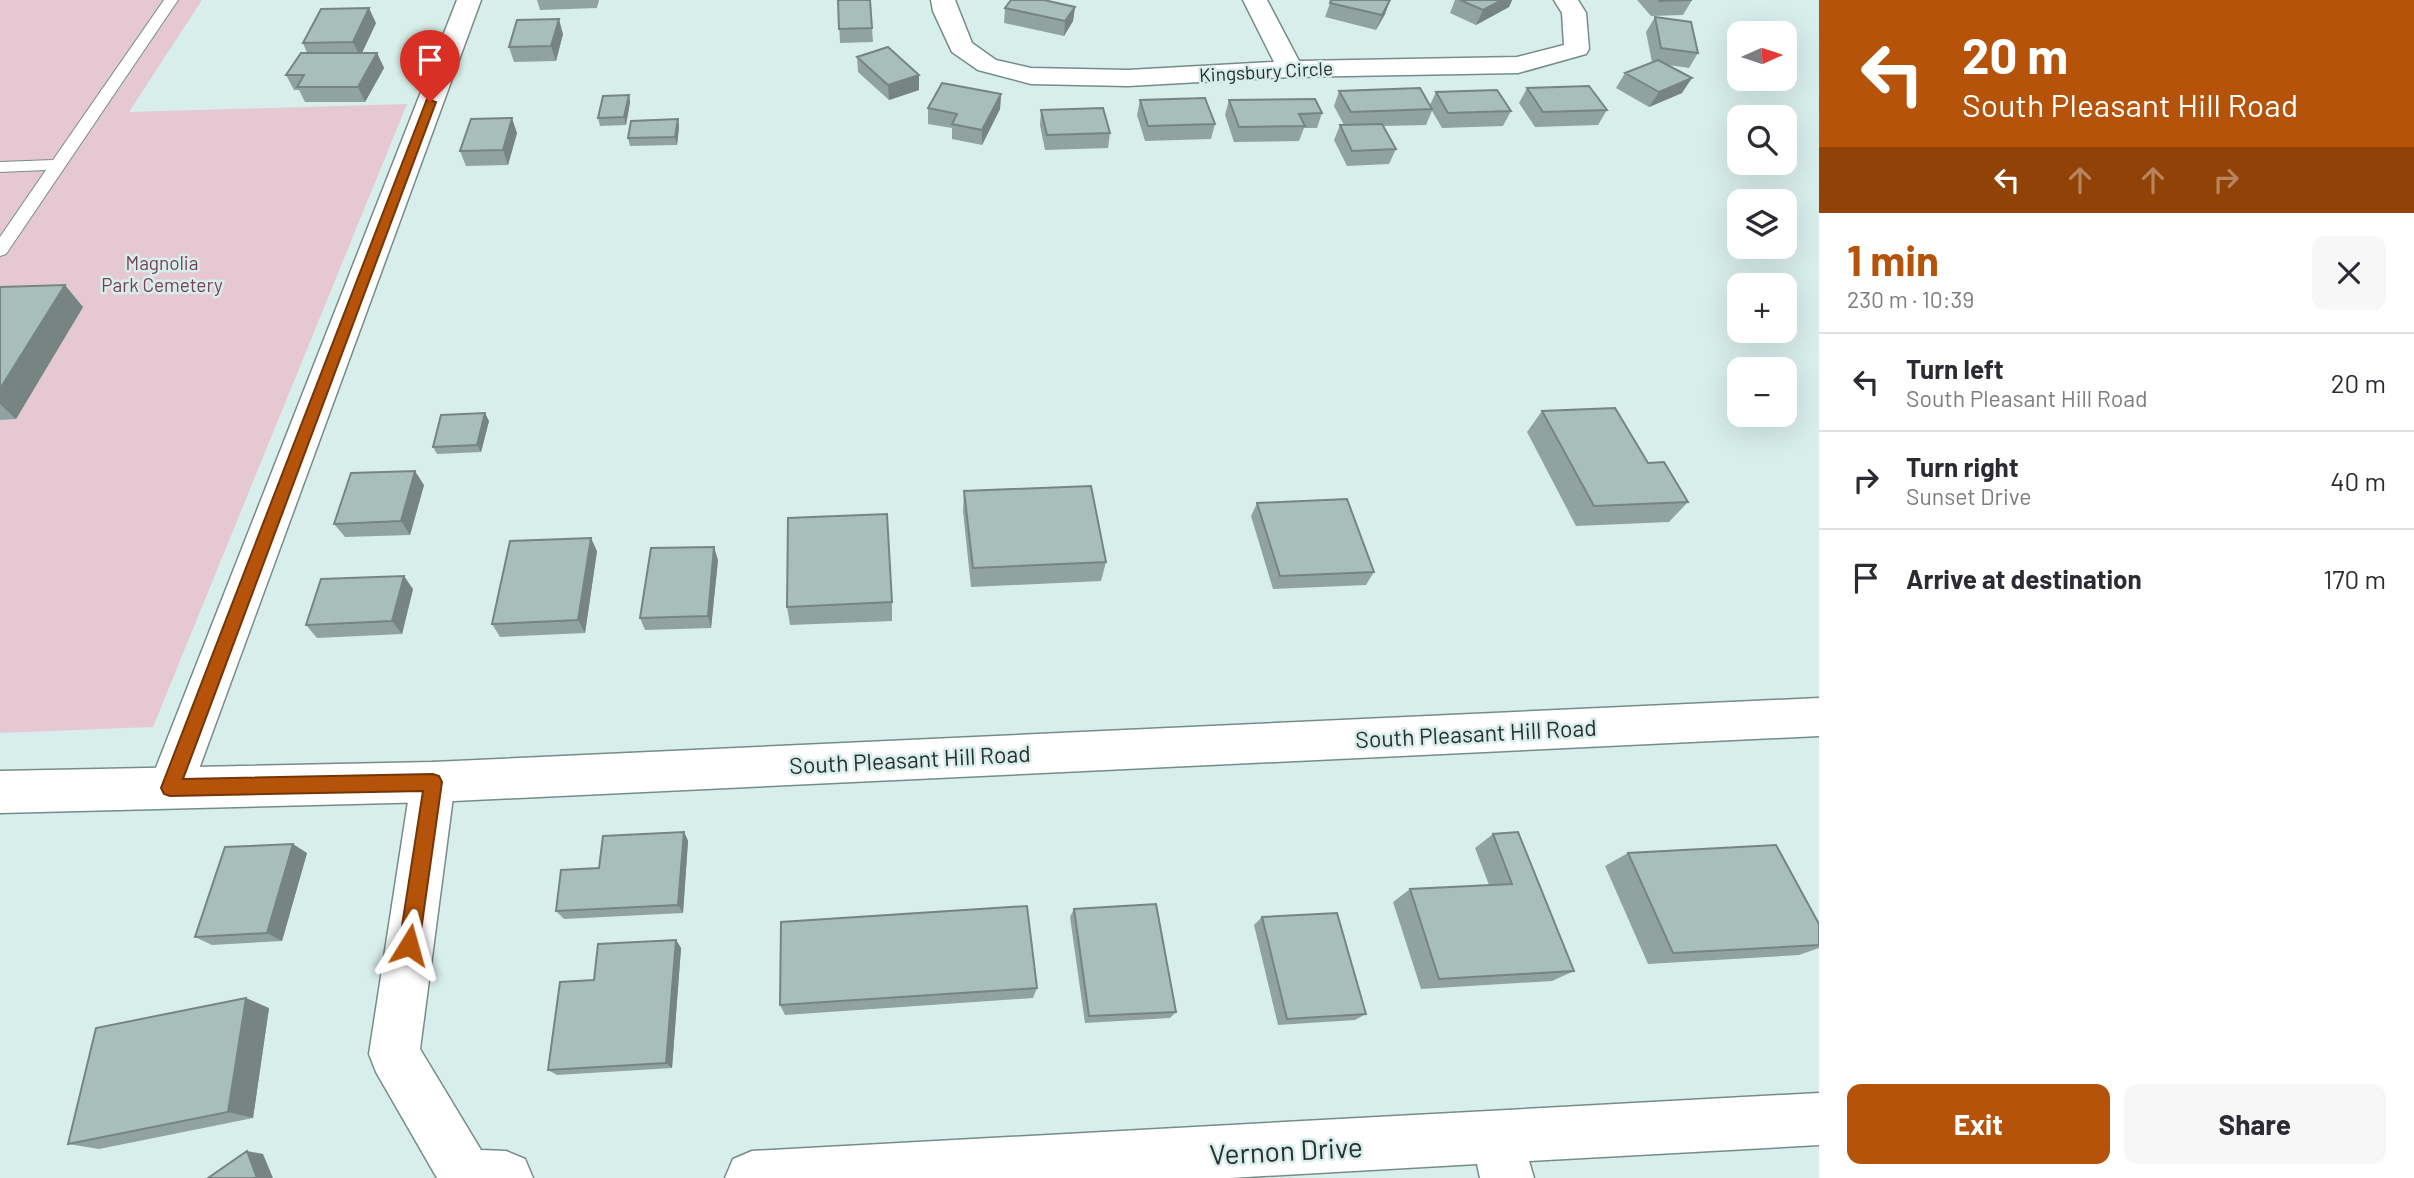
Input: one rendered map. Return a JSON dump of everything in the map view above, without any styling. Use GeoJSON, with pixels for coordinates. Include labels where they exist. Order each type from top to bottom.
{"type":"FeatureCollection","features":[{"type":"Feature","properties":{"kind":"street"},"geometry":{"type":"LineString","coordinates":[[170,788],[469,0]]}},
{"type":"Feature","properties":{"kind":"street","name":"Kingsbury Circle"},"geometry":{"type":"LineString","coordinates":[[943,0],[961,47],[987,65],[1031,76],[1128,78],[1290,68],[1518,65],[1577,48],[1574,13],[1566,0]]}},
{"type":"Feature","properties":{"kind":"street"},"geometry":{"type":"LineString","coordinates":[[1255,0],[1290,68]]}},
{"type":"Feature","properties":{"kind":"street","name":"South Pleasant Hill Road"},"geometry":{"type":"LineString","coordinates":[[0,793],[433,782],[1819,717]]}},
{"type":"Feature","properties":{"kind":"street"},"geometry":{"type":"LineString","coordinates":[[433,782],[394,1054],[467,1176],[506,1178]]}},
{"type":"Feature","properties":{"kind":"street","name":"Vernon Drive"},"geometry":{"type":"LineString","coordinates":[[752,1178],[1501,1158],[1819,1119]]}},
{"type":"Feature","properties":{"kind":"lane"},"geometry":{"type":"LineString","coordinates":[[0,250],[171,0]]}},
{"type":"Feature","properties":{"kind":"lane"},"geometry":{"type":"LineString","coordinates":[[0,167],[58,165]]}},
{"type":"Feature","properties":{"kind":"green space","name":"Magnolia Park Cemetery"},"geometry":{"type":"Polygon","coordinates":[[[0,0],[202,0],[129,112],[407,104],[153,727],[0,733],[0,0]]]}},
{"type":"Feature","properties":{"kind":"building"},"geometry":{"type":"Polygon","coordinates":[[[838,0],[870,0],[872,28],[839,29],[838,0]]]}},
{"type":"Feature","properties":{"kind":"building"},"geometry":{"type":"Polygon","coordinates":[[[1011,0],[1044,0],[1075,7],[1065,21],[1005,8],[1011,0]]]}},
{"type":"Feature","properties":{"kind":"building"},"geometry":{"type":"Polygon","coordinates":[[[1331,0],[1390,0],[1382,15],[1330,3],[1331,0]]]}},
{"type":"Feature","properties":{"kind":"building"},"geometry":{"type":"Polygon","coordinates":[[[1460,0],[1502,0],[1483,10],[1460,0]]]}},
{"type":"Feature","properties":{"kind":"building"},"geometry":{"type":"Polygon","coordinates":[[[369,8],[353,42],[303,43],[321,9],[369,8]]]}},
{"type":"Feature","properties":{"kind":"building"},"geometry":{"type":"Polygon","coordinates":[[[1655,17],[1691,22],[1698,53],[1661,48],[1655,17]]]}},
{"type":"Feature","properties":{"kind":"building"},"geometry":{"type":"Polygon","coordinates":[[[559,19],[551,46],[509,47],[517,20],[559,19]]]}},
{"type":"Feature","properties":{"kind":"building"},"geometry":{"type":"Polygon","coordinates":[[[888,47],[919,75],[888,85],[857,57],[888,47]]]}},
{"type":"Feature","properties":{"kind":"building"},"geometry":{"type":"Polygon","coordinates":[[[301,53],[377,53],[358,87],[297,87],[304,75],[286,75],[301,53]]]}},
{"type":"Feature","properties":{"kind":"building"},"geometry":{"type":"Polygon","coordinates":[[[1658,60],[1692,78],[1659,92],[1625,73],[1658,60]]]}},
{"type":"Feature","properties":{"kind":"building"},"geometry":{"type":"Polygon","coordinates":[[[942,83],[1001,94],[982,130],[952,124],[957,114],[928,108],[942,83]]]}},
{"type":"Feature","properties":{"kind":"building"},"geometry":{"type":"Polygon","coordinates":[[[1589,86],[1607,110],[1543,112],[1527,88],[1589,86]]]}},
{"type":"Feature","properties":{"kind":"building"},"geometry":{"type":"Polygon","coordinates":[[[1420,88],[1432,109],[1351,112],[1339,91],[1420,88]]]}},
{"type":"Feature","properties":{"kind":"building"},"geometry":{"type":"Polygon","coordinates":[[[1497,90],[1511,111],[1448,113],[1436,92],[1497,90]]]}},
{"type":"Feature","properties":{"kind":"building"},"geometry":{"type":"Polygon","coordinates":[[[629,95],[624,117],[598,118],[603,96],[629,95]]]}},
{"type":"Feature","properties":{"kind":"building"},"geometry":{"type":"Polygon","coordinates":[[[1205,98],[1215,124],[1148,126],[1140,100],[1205,98]]]}},
{"type":"Feature","properties":{"kind":"building"},"geometry":{"type":"Polygon","coordinates":[[[1315,99],[1322,113],[1299,114],[1305,126],[1239,127],[1229,100],[1315,99]]]}},
{"type":"Feature","properties":{"kind":"building"},"geometry":{"type":"Polygon","coordinates":[[[1103,108],[1110,133],[1047,135],[1041,110],[1103,108]]]}},
{"type":"Feature","properties":{"kind":"building"},"geometry":{"type":"Polygon","coordinates":[[[512,118],[503,150],[460,151],[471,119],[512,118]]]}},
{"type":"Feature","properties":{"kind":"building"},"geometry":{"type":"Polygon","coordinates":[[[678,119],[675,137],[628,138],[631,121],[678,119]]]}},
{"type":"Feature","properties":{"kind":"building"},"geometry":{"type":"Polygon","coordinates":[[[1382,124],[1396,149],[1352,151],[1340,125],[1382,124]]]}},
{"type":"Feature","properties":{"kind":"building"},"geometry":{"type":"Polygon","coordinates":[[[65,285],[0,389],[0,287],[65,285]]]}},
{"type":"Feature","properties":{"kind":"building"},"geometry":{"type":"Polygon","coordinates":[[[1615,408],[1648,463],[1664,462],[1688,502],[1594,506],[1542,411],[1615,408]]]}},
{"type":"Feature","properties":{"kind":"building"},"geometry":{"type":"Polygon","coordinates":[[[485,413],[477,445],[433,447],[441,415],[485,413]]]}},
{"type":"Feature","properties":{"kind":"building"},"geometry":{"type":"Polygon","coordinates":[[[415,471],[401,521],[334,524],[351,473],[415,471]]]}},
{"type":"Feature","properties":{"kind":"building"},"geometry":{"type":"Polygon","coordinates":[[[1091,486],[1106,562],[973,568],[964,491],[1091,486]]]}},
{"type":"Feature","properties":{"kind":"building"},"geometry":{"type":"Polygon","coordinates":[[[1347,499],[1374,572],[1280,576],[1257,503],[1347,499]]]}},
{"type":"Feature","properties":{"kind":"building"},"geometry":{"type":"Polygon","coordinates":[[[887,514],[892,602],[787,607],[788,518],[887,514]]]}},
{"type":"Feature","properties":{"kind":"building"},"geometry":{"type":"Polygon","coordinates":[[[591,538],[578,620],[492,624],[510,541],[591,538]]]}},
{"type":"Feature","properties":{"kind":"building"},"geometry":{"type":"Polygon","coordinates":[[[714,547],[708,616],[640,618],[651,548],[714,547]]]}},
{"type":"Feature","properties":{"kind":"building"},"geometry":{"type":"Polygon","coordinates":[[[404,576],[392,621],[306,625],[321,579],[404,576]]]}},
{"type":"Feature","properties":{"kind":"building"},"geometry":{"type":"Polygon","coordinates":[[[684,832],[678,905],[556,911],[561,870],[599,868],[603,836],[684,832]]]}},
{"type":"Feature","properties":{"kind":"building"},"geometry":{"type":"Polygon","coordinates":[[[1518,832],[1574,971],[1439,979],[1410,889],[1512,884],[1493,834],[1518,832]]]}},
{"type":"Feature","properties":{"kind":"building"},"geometry":{"type":"Polygon","coordinates":[[[293,844],[267,933],[195,937],[225,847],[293,844]]]}},
{"type":"Feature","properties":{"kind":"building"},"geometry":{"type":"Polygon","coordinates":[[[1776,845],[1819,924],[1819,945],[1673,953],[1628,853],[1776,845]]]}},
{"type":"Feature","properties":{"kind":"building"},"geometry":{"type":"Polygon","coordinates":[[[1156,904],[1176,1012],[1089,1016],[1074,909],[1156,904]]]}},
{"type":"Feature","properties":{"kind":"building"},"geometry":{"type":"Polygon","coordinates":[[[1027,906],[1037,988],[780,1005],[781,922],[1027,906]]]}},
{"type":"Feature","properties":{"kind":"building"},"geometry":{"type":"Polygon","coordinates":[[[1337,913],[1366,1014],[1287,1019],[1262,917],[1337,913]]]}},
{"type":"Feature","properties":{"kind":"building"},"geometry":{"type":"Polygon","coordinates":[[[676,940],[666,1063],[548,1070],[560,982],[594,980],[598,944],[676,940]]]}},
{"type":"Feature","properties":{"kind":"building"},"geometry":{"type":"Polygon","coordinates":[[[246,998],[228,1112],[68,1144],[96,1028],[246,998]]]}},
{"type":"Feature","properties":{"kind":"building"},"geometry":{"type":"Polygon","coordinates":[[[247,1151],[257,1178],[208,1178],[247,1151]]]}},
{"type":"Feature","properties":{"kind":"route"},"geometry":{"type":"LineString","coordinates":[[409,945],[433,782],[170,788],[430,102]]}}]}
